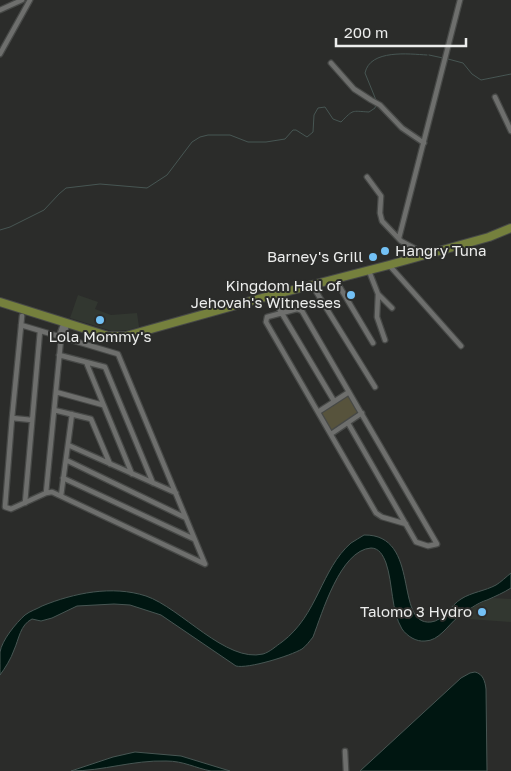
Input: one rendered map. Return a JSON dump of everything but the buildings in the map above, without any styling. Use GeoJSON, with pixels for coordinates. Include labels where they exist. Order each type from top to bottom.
{"type":"FeatureCollection","features":[{"type":"Feature","properties":{"kind":"main road"},"geometry":{"type":"LineString","coordinates":[[0,302],[108,336],[126,336],[271,295],[389,266],[511,228]]}},
{"type":"Feature","properties":{"kind":"street"},"geometry":{"type":"LineString","coordinates":[[1,11],[22,0]]}},
{"type":"Feature","properties":{"kind":"street"},"geometry":{"type":"LineString","coordinates":[[0,54],[30,0]]}},
{"type":"Feature","properties":{"kind":"street"},"geometry":{"type":"LineString","coordinates":[[399,238],[460,0]]}},
{"type":"Feature","properties":{"kind":"street"},"geometry":{"type":"LineString","coordinates":[[331,63],[354,89],[380,105],[402,128],[424,143]]}},
{"type":"Feature","properties":{"kind":"street"},"geometry":{"type":"LineString","coordinates":[[495,97],[511,131]]}},
{"type":"Feature","properties":{"kind":"street"},"geometry":{"type":"LineString","coordinates":[[367,177],[381,196],[381,218],[404,243],[416,249],[422,256]]}},
{"type":"Feature","properties":{"kind":"street"},"geometry":{"type":"LineString","coordinates":[[389,266],[461,346]]}},
{"type":"Feature","properties":{"kind":"street"},"geometry":{"type":"LineString","coordinates":[[369,271],[378,294],[392,308]]}},
{"type":"Feature","properties":{"kind":"street"},"geometry":{"type":"LineString","coordinates":[[335,279],[373,343]]}},
{"type":"Feature","properties":{"kind":"street"},"geometry":{"type":"LineString","coordinates":[[312,285],[375,387]]}},
{"type":"Feature","properties":{"kind":"street"},"geometry":{"type":"LineString","coordinates":[[378,294],[377,317],[386,340]]}},
{"type":"Feature","properties":{"kind":"street"},"geometry":{"type":"LineString","coordinates":[[271,295],[334,401]]}},
{"type":"Feature","properties":{"kind":"street"},"geometry":{"type":"LineString","coordinates":[[348,423],[406,524],[414,538],[419,544],[428,546],[437,544],[302,311],[297,308],[266,318],[266,322],[378,515],[406,524]]}},
{"type":"Feature","properties":{"kind":"street"},"geometry":{"type":"LineString","coordinates":[[21,325],[118,354],[205,564],[52,492],[9,509],[6,508],[12,418],[21,325],[22,316]]}},
{"type":"Feature","properties":{"kind":"street"},"geometry":{"type":"LineString","coordinates":[[46,493],[61,338],[66,322]]}},
{"type":"Feature","properties":{"kind":"street"},"geometry":{"type":"LineString","coordinates":[[25,503],[40,331]]}},
{"type":"Feature","properties":{"kind":"street"},"geometry":{"type":"LineString","coordinates":[[60,355],[105,368],[153,483]]}},
{"type":"Feature","properties":{"kind":"street"},"geometry":{"type":"LineString","coordinates":[[86,362],[132,474]]}},
{"type":"Feature","properties":{"kind":"street"},"geometry":{"type":"LineString","coordinates":[[56,392],[103,404]]}},
{"type":"Feature","properties":{"kind":"street"},"geometry":{"type":"LineString","coordinates":[[318,412],[349,392]]}},
{"type":"Feature","properties":{"kind":"street"},"geometry":{"type":"LineString","coordinates":[[54,410],[92,419],[110,464]]}},
{"type":"Feature","properties":{"kind":"street"},"geometry":{"type":"LineString","coordinates":[[61,496],[72,414]]}},
{"type":"Feature","properties":{"kind":"street"},"geometry":{"type":"LineString","coordinates":[[331,434],[362,414]]}},
{"type":"Feature","properties":{"kind":"street"},"geometry":{"type":"LineString","coordinates":[[12,418],[32,420]]}},
{"type":"Feature","properties":{"kind":"street"},"geometry":{"type":"LineString","coordinates":[[68,445],[176,494]]}},
{"type":"Feature","properties":{"kind":"street"},"geometry":{"type":"LineString","coordinates":[[66,460],[186,518]]}},
{"type":"Feature","properties":{"kind":"street"},"geometry":{"type":"LineString","coordinates":[[64,478],[194,539]]}},
{"type":"Feature","properties":{"kind":"street"},"geometry":{"type":"LineString","coordinates":[[344,751],[346,771]]}},
{"type":"Feature","properties":{"kind":"shaded area"},"geometry":{"type":"Polygon","coordinates":[[[78,295],[98,302],[95,309],[111,315],[137,313],[139,327],[112,331],[70,318],[78,295]]]}},
{"type":"Feature","properties":{"kind":"shaded area"},"geometry":{"type":"Polygon","coordinates":[[[348,396],[359,413],[332,431],[321,413],[348,396]]]}},
{"type":"Feature","properties":{"kind":"shaded area"},"geometry":{"type":"Polygon","coordinates":[[[364,535],[382,539],[394,549],[401,563],[413,610],[420,619],[431,622],[439,619],[461,599],[496,585],[511,573],[511,588],[472,607],[435,638],[418,641],[409,636],[398,622],[384,557],[376,549],[371,548],[360,551],[341,571],[327,599],[313,637],[309,642],[302,649],[279,658],[250,666],[236,666],[161,615],[130,605],[77,606],[52,618],[41,621],[32,619],[28,622],[22,629],[11,657],[0,675],[0,652],[3,642],[25,615],[54,601],[93,592],[120,591],[146,596],[174,611],[219,643],[249,655],[266,653],[282,642],[304,619],[341,554],[351,543],[364,535]]]}},
{"type":"Feature","properties":{"kind":"shaded area"},"geometry":{"type":"Polygon","coordinates":[[[493,598],[511,599],[511,622],[469,619],[470,609],[493,598]]]}},
{"type":"Feature","properties":{"kind":"shaded area"},"geometry":{"type":"Polygon","coordinates":[[[475,672],[483,678],[486,689],[487,771],[360,771],[461,678],[475,672]]]}},
{"type":"Feature","properties":{"kind":"shaded area"},"geometry":{"type":"Polygon","coordinates":[[[135,752],[181,756],[230,771],[211,771],[184,763],[154,761],[71,771],[135,752]]]}},
{"type":"Feature","properties":{"kind":"waterway"},"geometry":{"type":"LineString","coordinates":[[376,100],[365,73],[368,65],[382,56],[401,54],[427,55]]}},
{"type":"Feature","properties":{"kind":"waterway"},"geometry":{"type":"LineString","coordinates":[[429,55],[443,58]]}},
{"type":"Feature","properties":{"kind":"waterway"},"geometry":{"type":"LineString","coordinates":[[448,59],[463,63],[472,74],[481,80],[511,74]]}},
{"type":"Feature","properties":{"kind":"waterway"},"geometry":{"type":"LineString","coordinates":[[0,230],[44,210],[66,188],[100,184],[147,188],[167,175],[192,142],[200,137],[230,135],[248,142],[266,142],[285,139],[293,130],[307,137],[313,132],[314,115],[318,108],[325,107],[333,119],[341,122],[353,112],[369,112],[375,108],[376,104]]}},
{"type":"Feature","properties":{"kind":"place","name":"Hangry Tuna"},"geometry":{"type":"Point","coordinates":[385,251]}},
{"type":"Feature","properties":{"kind":"place","name":"Barney's Grill"},"geometry":{"type":"Point","coordinates":[373,257]}},
{"type":"Feature","properties":{"kind":"place","name":"Kingdom Hall of Jehovah's Witnesses"},"geometry":{"type":"Point","coordinates":[351,295]}},
{"type":"Feature","properties":{"kind":"place","name":"Lola Mommy's"},"geometry":{"type":"Point","coordinates":[100,320]}},
{"type":"Feature","properties":{"kind":"place","name":"Talomo 3 Hydro"},"geometry":{"type":"Point","coordinates":[482,612]}}]}
